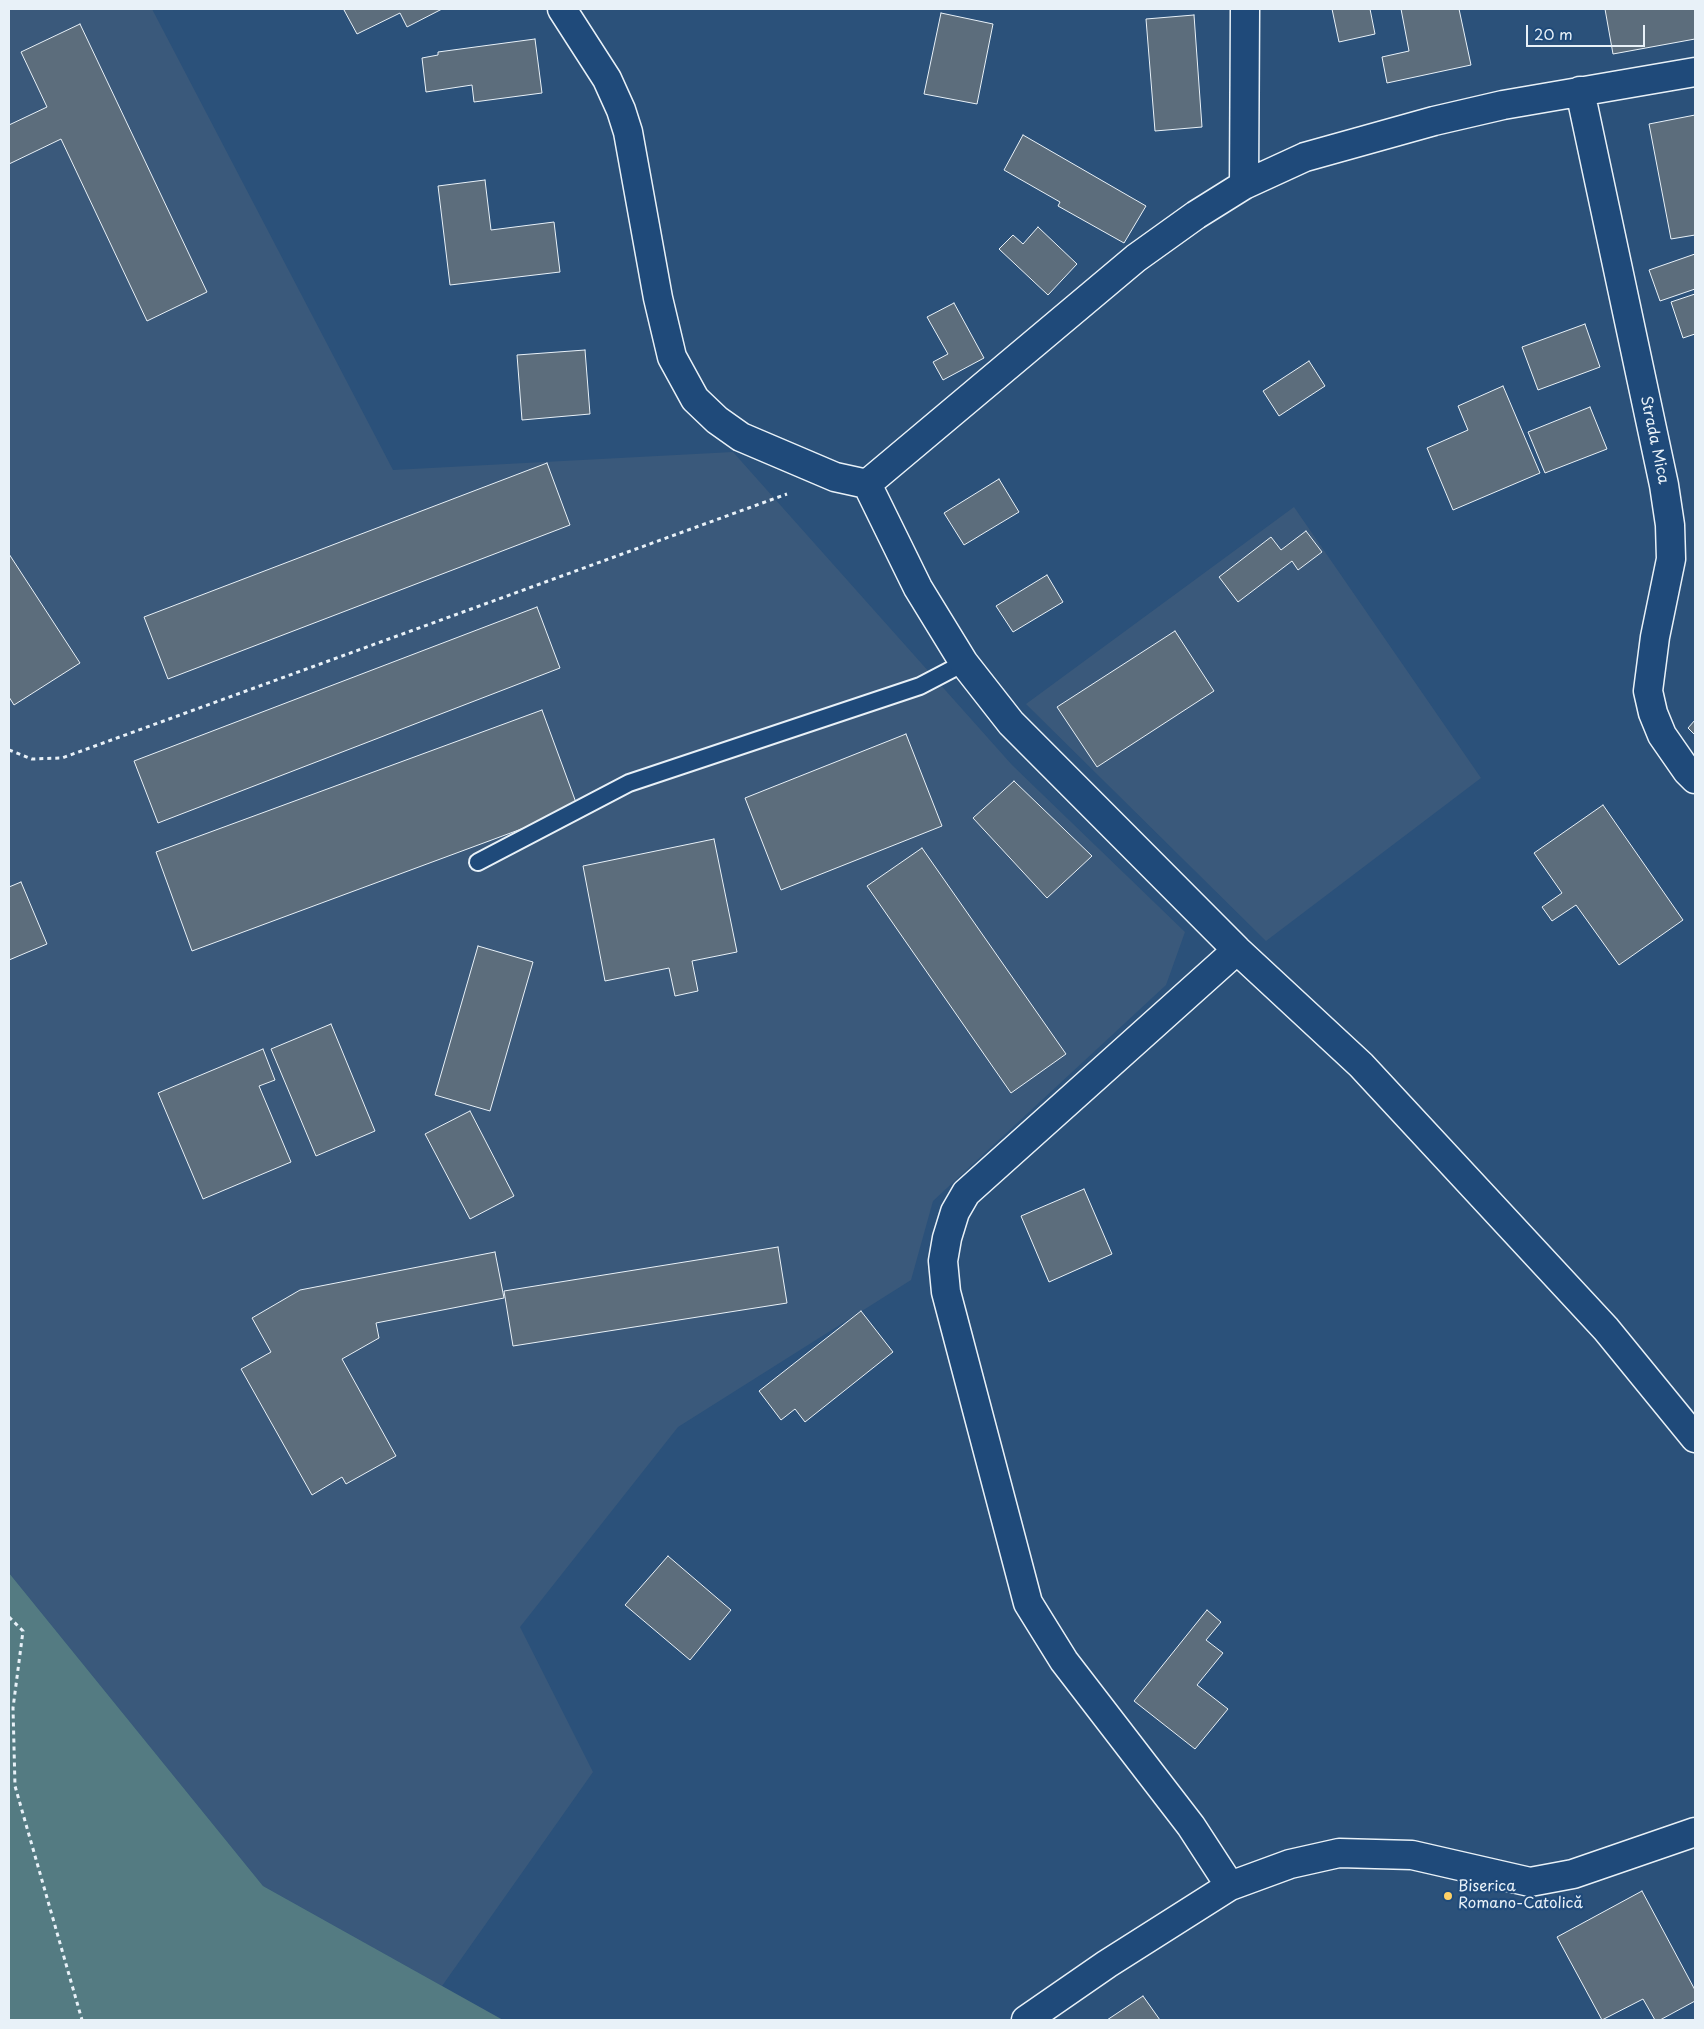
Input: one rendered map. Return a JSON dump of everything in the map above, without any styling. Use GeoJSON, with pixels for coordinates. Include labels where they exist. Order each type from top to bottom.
{"type":"FeatureCollection","features":[{"type":"Feature","properties":{"kind":"street"},"geometry":{"type":"LineString","coordinates":[[562,9],[607,79],[621,110],[628,132],[658,298],[672,357],[695,399],[711,415],[741,437],[835,477],[867,484]]}},
{"type":"Feature","properties":{"kind":"street"},"geometry":{"type":"LineString","coordinates":[[1244,185],[1245,9]]}},
{"type":"Feature","properties":{"kind":"street"},"geometry":{"type":"LineString","coordinates":[[867,484],[1136,258],[1196,215],[1244,185],[1304,158],[1369,138],[1503,105],[1695,72]]}},
{"type":"Feature","properties":{"kind":"street","name":"Strada Mica"},"geometry":{"type":"LineString","coordinates":[[1580,91],[1664,485],[1670,525],[1671,559],[1655,637],[1648,691],[1653,713],[1662,735],[1687,771],[1695,779]]}},
{"type":"Feature","properties":{"kind":"street"},"geometry":{"type":"LineString","coordinates":[[867,484],[918,588],[964,663],[1010,722],[1237,950],[1361,1065],[1606,1329],[1695,1438]]}},
{"type":"Feature","properties":{"kind":"street"},"geometry":{"type":"LineString","coordinates":[[1230,1886],[1192,1826],[1064,1661],[1028,1603],[946,1292],[943,1261],[946,1238],[955,1212],[966,1193],[1237,950]]}},
{"type":"Feature","properties":{"kind":"street"},"geometry":{"type":"LineString","coordinates":[[1026,2020],[1107,1964],[1230,1886],[1290,1864],[1339,1853],[1412,1855],[1530,1882],[1573,1874],[1695,1832]]}},
{"type":"Feature","properties":{"kind":"lane"},"geometry":{"type":"LineString","coordinates":[[478,862],[629,783],[920,686],[964,663]]}},
{"type":"Feature","properties":{"kind":"path"},"geometry":{"type":"LineString","coordinates":[[9,750],[32,759],[62,758],[835,477]]}},
{"type":"Feature","properties":{"kind":"path"},"geometry":{"type":"LineString","coordinates":[[9,1617],[23,1631],[12,1708],[15,1786],[82,2020]]}},
{"type":"Feature","properties":{"kind":"shaded area"},"geometry":{"type":"Polygon","coordinates":[[[10,9],[152,9],[393,470],[733,452],[1012,765],[1185,932],[1166,985],[933,1201],[911,1280],[678,1427],[520,1627],[593,1772],[442,1986],[263,1886],[9,1573],[10,9]]]}},
{"type":"Feature","properties":{"kind":"shaded area"},"geometry":{"type":"Polygon","coordinates":[[[1294,507],[1481,778],[1266,941],[1026,704],[1294,507]]]}},
{"type":"Feature","properties":{"kind":"green space"},"geometry":{"type":"Polygon","coordinates":[[[9,1573],[263,1886],[503,2020],[9,2020],[9,1573]]]}},
{"type":"Feature","properties":{"kind":"building"},"geometry":{"type":"Polygon","coordinates":[[[442,9],[407,27],[400,13],[357,34],[344,10],[442,9]]]}},
{"type":"Feature","properties":{"kind":"building"},"geometry":{"type":"Polygon","coordinates":[[[1332,9],[1370,9],[1375,34],[1339,42],[1332,9]]]}},
{"type":"Feature","properties":{"kind":"building"},"geometry":{"type":"Polygon","coordinates":[[[1401,9],[1459,9],[1471,65],[1387,83],[1382,57],[1409,51],[1401,9]]]}},
{"type":"Feature","properties":{"kind":"building"},"geometry":{"type":"Polygon","coordinates":[[[1605,9],[1695,9],[1695,39],[1613,54],[1605,9]]]}},
{"type":"Feature","properties":{"kind":"building"},"geometry":{"type":"Polygon","coordinates":[[[941,13],[993,24],[977,104],[924,94],[941,13]]]}},
{"type":"Feature","properties":{"kind":"building"},"geometry":{"type":"Polygon","coordinates":[[[1194,15],[1202,127],[1155,131],[1146,19],[1194,15]]]}},
{"type":"Feature","properties":{"kind":"building"},"geometry":{"type":"Polygon","coordinates":[[[80,24],[207,292],[147,321],[61,139],[9,164],[9,125],[47,107],[21,52],[80,24]]]}},
{"type":"Feature","properties":{"kind":"building"},"geometry":{"type":"Polygon","coordinates":[[[535,39],[542,93],[474,102],[472,85],[426,92],[422,58],[438,55],[438,52],[535,39]]]}},
{"type":"Feature","properties":{"kind":"building"},"geometry":{"type":"Polygon","coordinates":[[[1695,115],[1695,235],[1671,239],[1649,124],[1695,115]]]}},
{"type":"Feature","properties":{"kind":"building"},"geometry":{"type":"Polygon","coordinates":[[[1023,135],[1146,206],[1124,243],[1058,206],[1060,202],[1004,170],[1023,135]]]}},
{"type":"Feature","properties":{"kind":"building"},"geometry":{"type":"Polygon","coordinates":[[[485,180],[491,230],[554,222],[560,272],[450,285],[438,186],[485,180]]]}},
{"type":"Feature","properties":{"kind":"building"},"geometry":{"type":"Polygon","coordinates":[[[1038,227],[1077,264],[1048,295],[999,249],[1013,235],[1023,244],[1038,227]]]}},
{"type":"Feature","properties":{"kind":"building"},"geometry":{"type":"Polygon","coordinates":[[[1695,254],[1695,289],[1660,301],[1649,270],[1695,254]]]}},
{"type":"Feature","properties":{"kind":"building"},"geometry":{"type":"Polygon","coordinates":[[[1695,294],[1695,334],[1683,338],[1671,302],[1695,294]]]}},
{"type":"Feature","properties":{"kind":"building"},"geometry":{"type":"Polygon","coordinates":[[[954,303],[984,358],[943,380],[933,362],[948,354],[927,317],[954,303]]]}},
{"type":"Feature","properties":{"kind":"building"},"geometry":{"type":"Polygon","coordinates":[[[1585,324],[1600,367],[1538,390],[1522,347],[1585,324]]]}},
{"type":"Feature","properties":{"kind":"building"},"geometry":{"type":"Polygon","coordinates":[[[585,350],[590,414],[522,420],[517,355],[585,350]]]}},
{"type":"Feature","properties":{"kind":"building"},"geometry":{"type":"Polygon","coordinates":[[[1309,361],[1325,386],[1279,416],[1263,391],[1309,361]]]}},
{"type":"Feature","properties":{"kind":"building"},"geometry":{"type":"Polygon","coordinates":[[[1503,386],[1540,473],[1453,510],[1427,448],[1468,430],[1458,406],[1503,386]]]}},
{"type":"Feature","properties":{"kind":"building"},"geometry":{"type":"Polygon","coordinates":[[[1590,407],[1607,449],[1545,473],[1528,432],[1590,407]]]}},
{"type":"Feature","properties":{"kind":"building"},"geometry":{"type":"Polygon","coordinates":[[[547,463],[570,525],[168,679],[144,617],[547,463]]]}},
{"type":"Feature","properties":{"kind":"building"},"geometry":{"type":"Polygon","coordinates":[[[999,479],[1019,512],[964,545],[944,513],[999,479]]]}},
{"type":"Feature","properties":{"kind":"building"},"geometry":{"type":"Polygon","coordinates":[[[1306,531],[1322,552],[1298,570],[1292,561],[1238,602],[1219,577],[1271,537],[1281,550],[1306,531]]]}},
{"type":"Feature","properties":{"kind":"building"},"geometry":{"type":"Polygon","coordinates":[[[9,554],[80,663],[14,705],[9,697],[9,554]]]}},
{"type":"Feature","properties":{"kind":"building"},"geometry":{"type":"Polygon","coordinates":[[[1047,575],[1063,602],[1013,632],[996,606],[1047,575]]]}},
{"type":"Feature","properties":{"kind":"building"},"geometry":{"type":"Polygon","coordinates":[[[537,607],[560,668],[158,823],[134,761],[537,607]]]}},
{"type":"Feature","properties":{"kind":"building"},"geometry":{"type":"Polygon","coordinates":[[[1175,631],[1214,691],[1097,767],[1057,707],[1175,631]]]}},
{"type":"Feature","properties":{"kind":"building"},"geometry":{"type":"Polygon","coordinates":[[[542,710],[578,808],[192,951],[156,852],[542,710]]]}},
{"type":"Feature","properties":{"kind":"building"},"geometry":{"type":"Polygon","coordinates":[[[1695,720],[1695,735],[1688,728],[1695,720]]]}},
{"type":"Feature","properties":{"kind":"building"},"geometry":{"type":"Polygon","coordinates":[[[906,734],[942,826],[781,890],[745,798],[906,734]]]}},
{"type":"Feature","properties":{"kind":"building"},"geometry":{"type":"Polygon","coordinates":[[[1014,781],[1092,856],[1047,898],[973,818],[1014,781]]]}},
{"type":"Feature","properties":{"kind":"building"},"geometry":{"type":"Polygon","coordinates":[[[1603,805],[1683,920],[1619,965],[1576,905],[1552,921],[1542,907],[1562,893],[1534,853],[1603,805]]]}},
{"type":"Feature","properties":{"kind":"building"},"geometry":{"type":"Polygon","coordinates":[[[714,839],[737,952],[692,961],[698,991],[675,996],[669,968],[605,981],[583,866],[714,839]]]}},
{"type":"Feature","properties":{"kind":"building"},"geometry":{"type":"Polygon","coordinates":[[[922,848],[1066,1054],[1011,1093],[867,886],[922,848]]]}},
{"type":"Feature","properties":{"kind":"building"},"geometry":{"type":"Polygon","coordinates":[[[21,882],[47,944],[9,960],[9,887],[21,882]]]}},
{"type":"Feature","properties":{"kind":"building"},"geometry":{"type":"Polygon","coordinates":[[[478,946],[533,962],[490,1111],[435,1095],[478,946]]]}},
{"type":"Feature","properties":{"kind":"building"},"geometry":{"type":"Polygon","coordinates":[[[331,1024],[375,1131],[316,1156],[271,1049],[331,1024]]]}},
{"type":"Feature","properties":{"kind":"building"},"geometry":{"type":"Polygon","coordinates":[[[263,1049],[275,1080],[259,1086],[291,1162],[203,1199],[158,1093],[263,1049]]]}},
{"type":"Feature","properties":{"kind":"building"},"geometry":{"type":"Polygon","coordinates":[[[470,1111],[514,1196],[470,1219],[425,1134],[470,1111]]]}},
{"type":"Feature","properties":{"kind":"building"},"geometry":{"type":"Polygon","coordinates":[[[1084,1189],[1112,1254],[1049,1282],[1021,1216],[1084,1189]]]}},
{"type":"Feature","properties":{"kind":"building"},"geometry":{"type":"Polygon","coordinates":[[[778,1247],[787,1303],[513,1346],[504,1291],[778,1247]]]}},
{"type":"Feature","properties":{"kind":"building"},"geometry":{"type":"Polygon","coordinates":[[[495,1252],[504,1298],[376,1323],[379,1338],[342,1359],[396,1456],[346,1484],[342,1477],[312,1495],[241,1369],[271,1352],[252,1318],[300,1290],[495,1252]]]}},
{"type":"Feature","properties":{"kind":"building"},"geometry":{"type":"Polygon","coordinates":[[[861,1311],[893,1352],[805,1422],[795,1409],[781,1420],[759,1391],[861,1311]]]}},
{"type":"Feature","properties":{"kind":"building"},"geometry":{"type":"Polygon","coordinates":[[[668,1556],[731,1610],[690,1660],[625,1605],[668,1556]]]}},
{"type":"Feature","properties":{"kind":"building"},"geometry":{"type":"Polygon","coordinates":[[[1207,1610],[1221,1622],[1206,1640],[1223,1653],[1197,1685],[1228,1709],[1195,1749],[1134,1701],[1207,1610]]]}},
{"type":"Feature","properties":{"kind":"building"},"geometry":{"type":"Polygon","coordinates":[[[1642,1891],[1695,1990],[1695,2001],[1660,2020],[1655,2020],[1643,1999],[1602,2020],[1557,1937],[1642,1891]]]}},
{"type":"Feature","properties":{"kind":"building"},"geometry":{"type":"Polygon","coordinates":[[[1143,1996],[1160,2020],[1107,2020],[1143,1996]]]}},
{"type":"Feature","properties":{"kind":"place","name":"Biserica Romano-Catolică"},"geometry":{"type":"Point","coordinates":[1448,1896]}}]}
